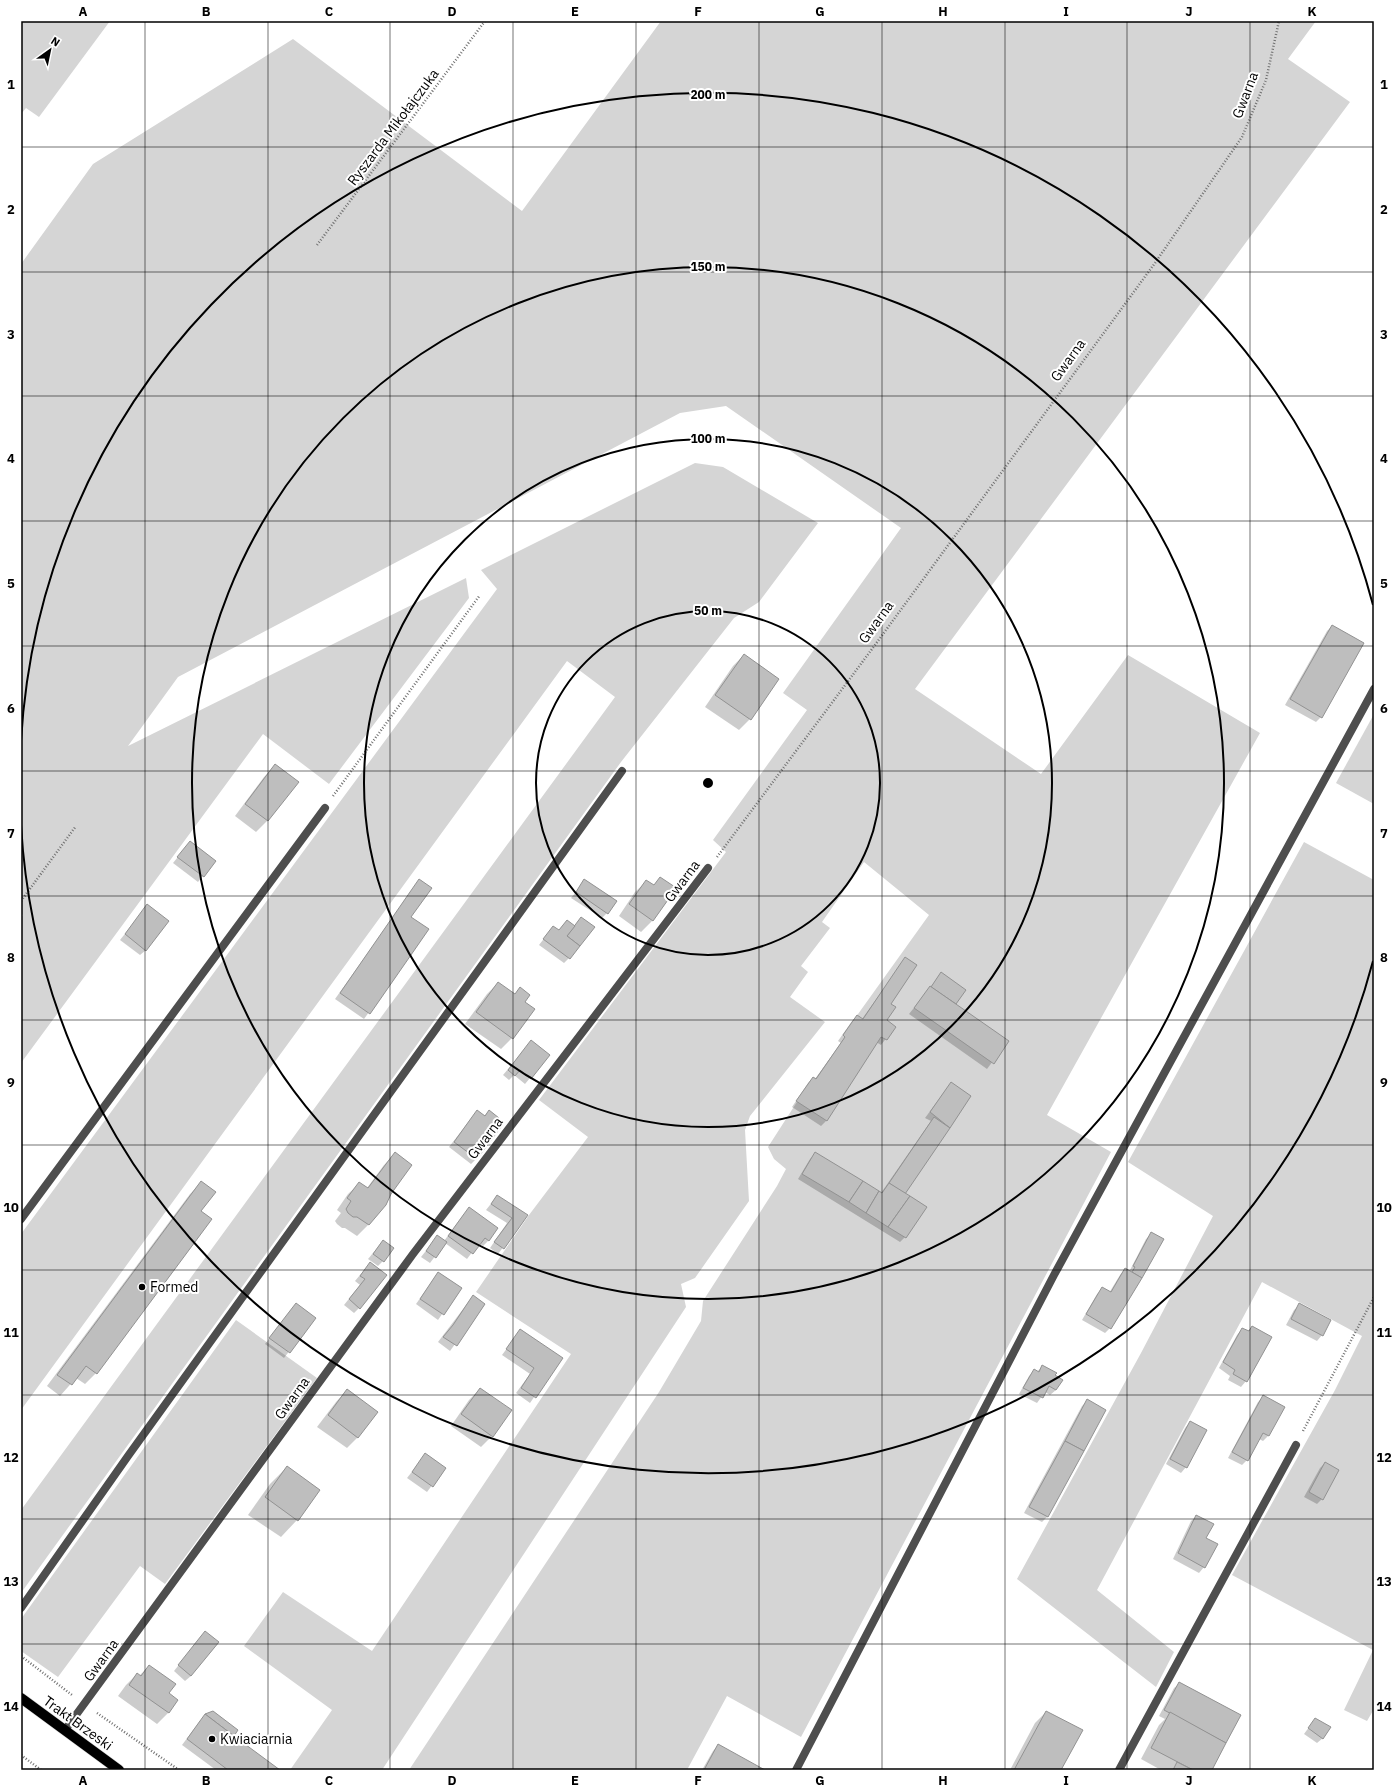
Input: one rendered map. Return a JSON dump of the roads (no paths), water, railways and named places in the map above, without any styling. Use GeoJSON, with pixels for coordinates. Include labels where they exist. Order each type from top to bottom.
{"type":"FeatureCollection","features":[{"type":"Feature","properties":{"kind":"main road","name":"Trakt Brzeski"},"geometry":{"type":"LineString","coordinates":[[21,1698],[119,1770]]}},
{"type":"Feature","properties":{"kind":"street"},"geometry":{"type":"LineString","coordinates":[[796,1770],[1054,1275],[1374,689]]}},
{"type":"Feature","properties":{"kind":"street"},"geometry":{"type":"LineString","coordinates":[[21,1608],[128,1456],[622,771]]}},
{"type":"Feature","properties":{"kind":"street"},"geometry":{"type":"LineString","coordinates":[[21,1219],[325,808]]}},
{"type":"Feature","properties":{"kind":"street","name":"Gwarna"},"geometry":{"type":"LineString","coordinates":[[65,1730],[85,1705],[413,1254],[708,868]]}},
{"type":"Feature","properties":{"kind":"street"},"geometry":{"type":"LineString","coordinates":[[1119,1770],[1296,1445]]}},
{"type":"Feature","properties":{"kind":"place","name":"Formed"},"geometry":{"type":"Point","coordinates":[142,1287]}},
{"type":"Feature","properties":{"kind":"place","name":"Kwiaciarnia"},"geometry":{"type":"Point","coordinates":[212,1739]}}]}
